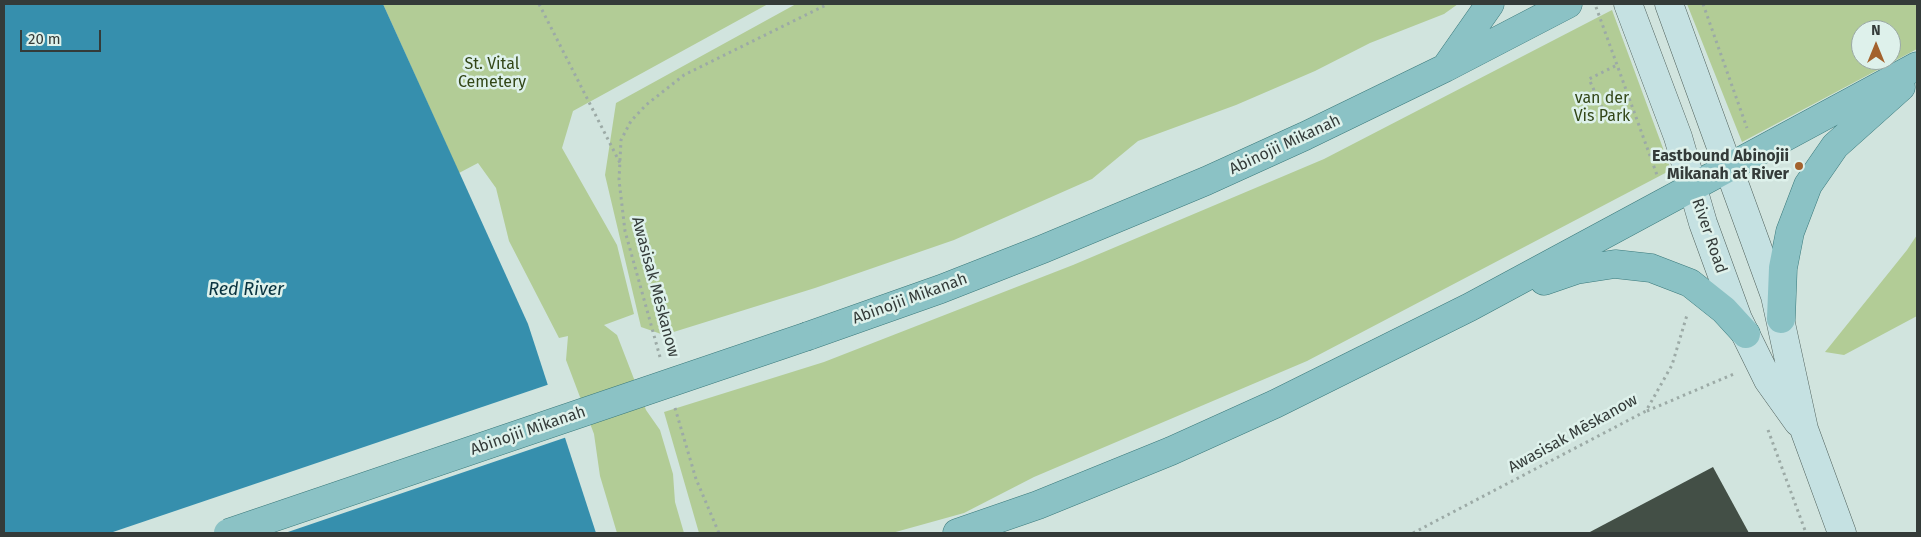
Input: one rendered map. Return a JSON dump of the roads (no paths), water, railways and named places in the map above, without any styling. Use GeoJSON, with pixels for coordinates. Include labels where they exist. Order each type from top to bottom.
{"type":"FeatureCollection","features":[{"type":"Feature","properties":{"kind":"main road"},"geometry":{"type":"LineString","coordinates":[[1445,68],[1490,4]]}},
{"type":"Feature","properties":{"kind":"main road","name":"Abinojii Mikanah"},"geometry":{"type":"LineString","coordinates":[[228,533],[808,336],[950,285],[1107,223],[1305,136],[1445,68],[1568,4]]}},
{"type":"Feature","properties":{"kind":"main road"},"geometry":{"type":"LineString","coordinates":[[957,533],[1038,505],[1170,451],[1275,404],[1470,307],[1728,166],[1917,66]]}},
{"type":"Feature","properties":{"kind":"main road"},"geometry":{"type":"LineString","coordinates":[[1781,318],[1783,268],[1790,232],[1808,185],[1835,146],[1917,73]]}},
{"type":"Feature","properties":{"kind":"main road"},"geometry":{"type":"LineString","coordinates":[[1470,307],[1576,270],[1616,264],[1651,268],[1690,283],[1724,310],[1746,334]]}},
{"type":"Feature","properties":{"kind":"street","name":"River Road"},"geometry":{"type":"LineString","coordinates":[[1628,4],[1678,137],[1703,223],[1746,334],[1768,380],[1804,429]]}},
{"type":"Feature","properties":{"kind":"street","name":"River Road"},"geometry":{"type":"LineString","coordinates":[[1669,4],[1775,296],[1804,429],[1842,533]]}},
{"type":"Feature","properties":{"kind":"water","name":"Red River"},"geometry":{"type":"Polygon","coordinates":[[[4,4],[383,4],[528,324],[596,533],[4,533],[4,4]]]}},
{"type":"Feature","properties":{"kind":"place","name":"Eastbound Abinojii Mikanah at River"},"geometry":{"type":"Point","coordinates":[1799,166]}},
{"type":"Feature","properties":{"kind":"park label","name":"St. Vital Cemetery"},"geometry":{"type":"Point","coordinates":[492,74]}},
{"type":"Feature","properties":{"kind":"park label","name":"van der Vis Park"},"geometry":{"type":"Point","coordinates":[1602,108]}}]}
